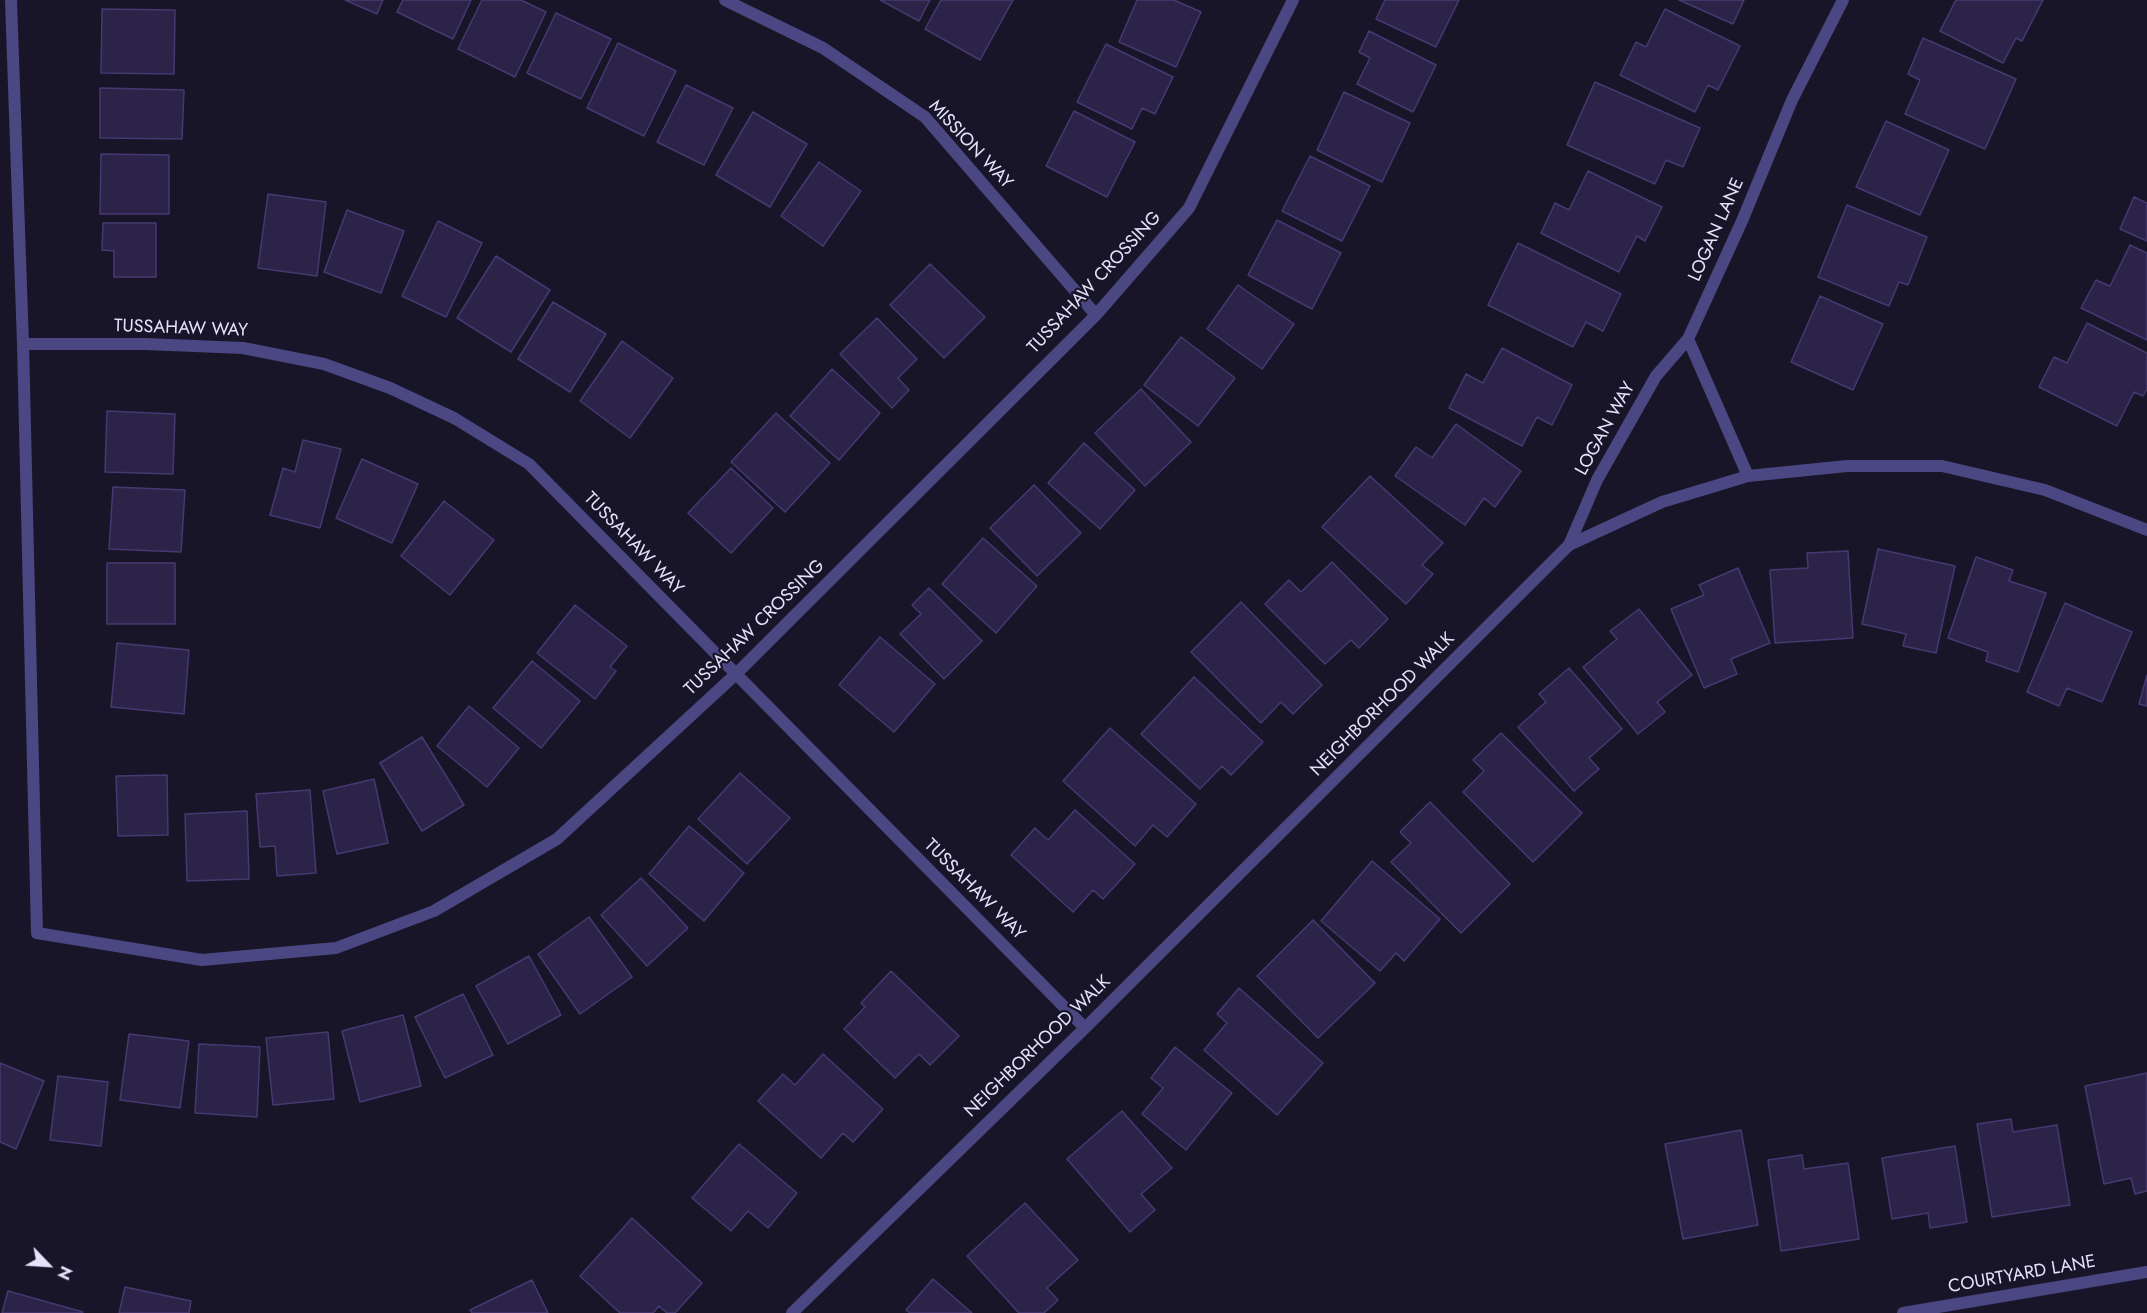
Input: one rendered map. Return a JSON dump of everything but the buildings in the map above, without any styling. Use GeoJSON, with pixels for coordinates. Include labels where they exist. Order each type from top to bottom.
{"type":"FeatureCollection","features":[{"type":"Feature","properties":{"kind":"street"},"geometry":{"type":"LineString","coordinates":[[11,0],[23,344]]}},
{"type":"Feature","properties":{"kind":"street","name":"MISSION WAY"},"geometry":{"type":"LineString","coordinates":[[725,0],[823,48],[925,117],[1096,315]]}},
{"type":"Feature","properties":{"kind":"street","name":"TUSSAHAW CROSSING"},"geometry":{"type":"LineString","coordinates":[[23,344],[38,933],[202,960],[336,948],[434,912],[557,839],[736,674],[1096,315],[1189,208],[1293,0]]}},
{"type":"Feature","properties":{"kind":"street","name":"LOGAN LANE"},"geometry":{"type":"LineString","coordinates":[[1688,339],[1742,221],[1792,100],[1843,0]]}},
{"type":"Feature","properties":{"kind":"street"},"geometry":{"type":"LineString","coordinates":[[1688,339],[1748,476]]}},
{"type":"Feature","properties":{"kind":"street","name":"LOGAN WAY"},"geometry":{"type":"LineString","coordinates":[[1569,545],[1597,480],[1656,376],[1688,339]]}},
{"type":"Feature","properties":{"kind":"street","name":"TUSSAHAW WAY"},"geometry":{"type":"LineString","coordinates":[[23,344],[146,344],[243,348],[324,364],[390,388],[454,418],[529,464],[1084,1028]]}},
{"type":"Feature","properties":{"kind":"street","name":"NEIGHBORHOOD WALK"},"geometry":{"type":"LineString","coordinates":[[792,1313],[1084,1028],[1569,545],[1662,502],[1748,476],[1847,466],[1942,466],[2045,490],[2147,530]]}},
{"type":"Feature","properties":{"kind":"street","name":"COURTYARD LANE"},"geometry":{"type":"LineString","coordinates":[[1903,1313],[2147,1272]]}}]}
